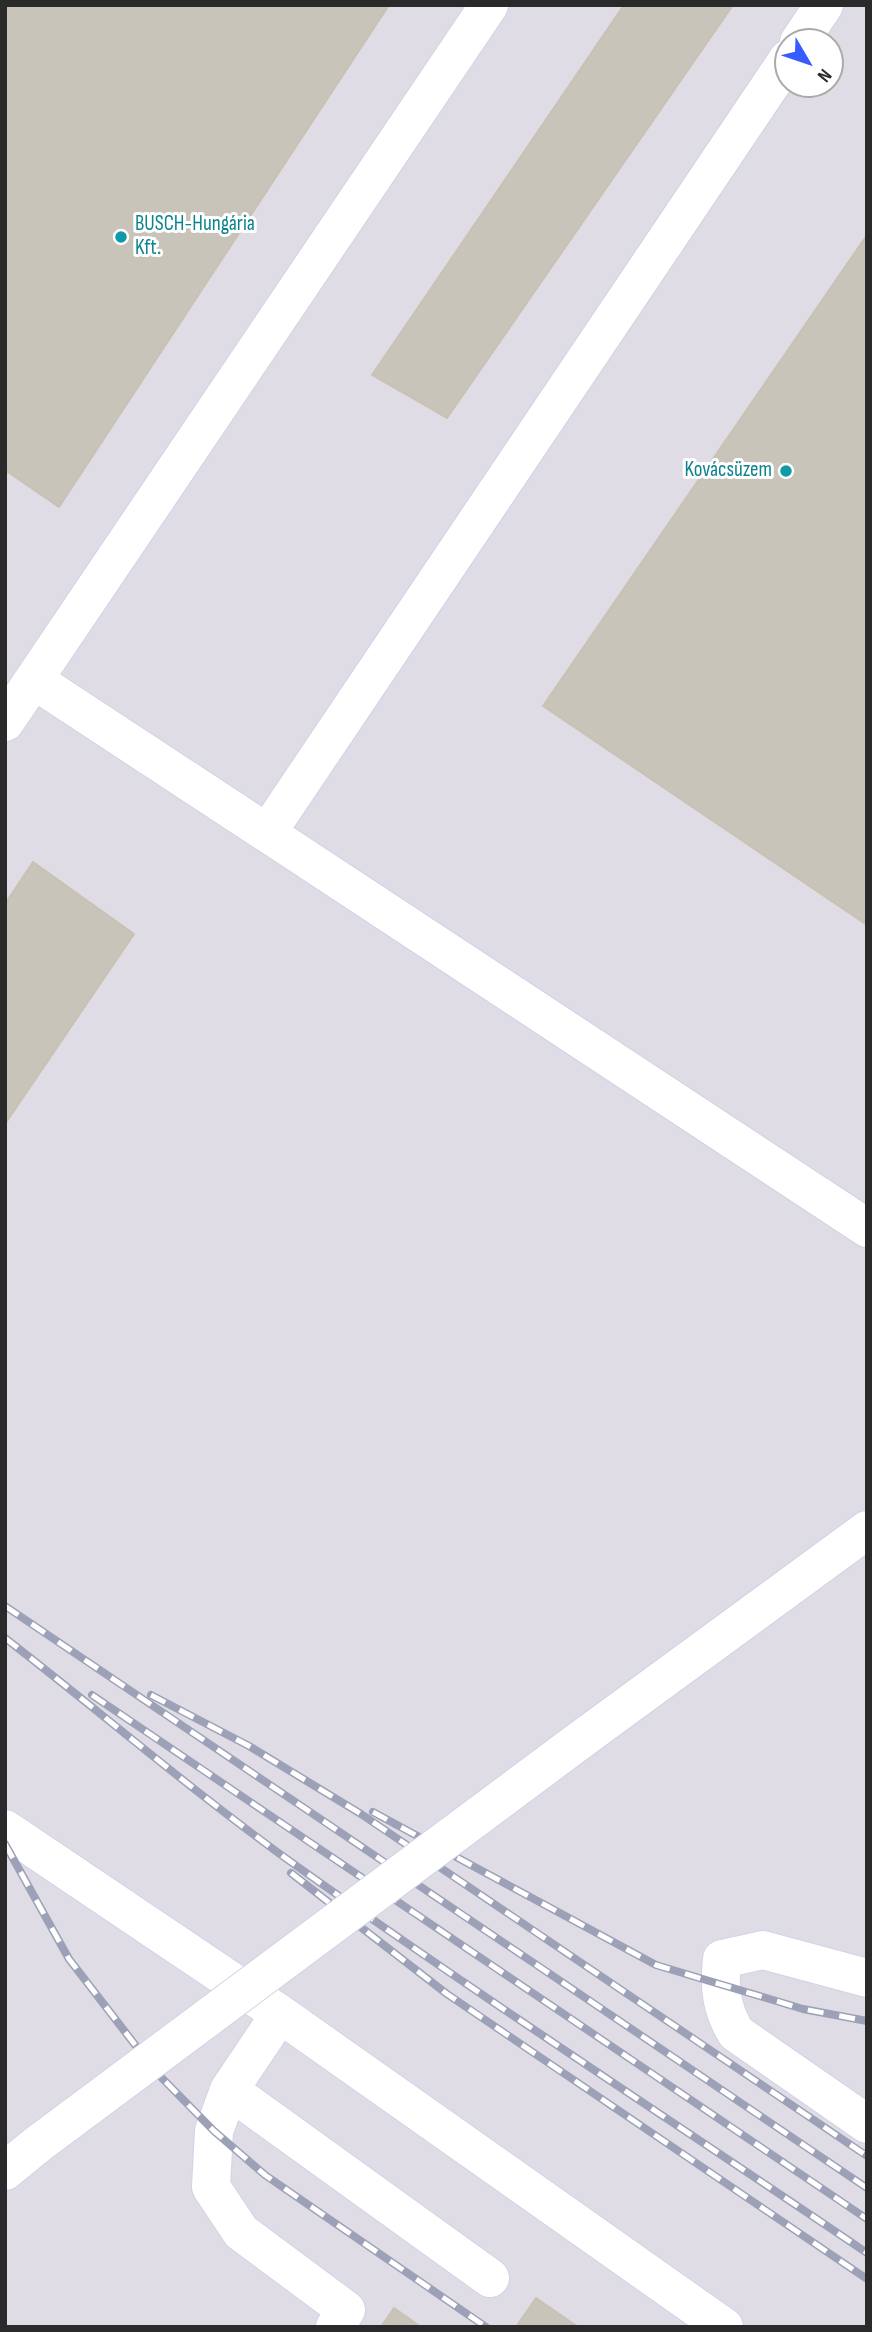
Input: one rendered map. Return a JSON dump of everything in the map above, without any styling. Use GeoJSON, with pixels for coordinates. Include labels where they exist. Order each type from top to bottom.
{"type":"FeatureCollection","features":[{"type":"Feature","properties":{"kind":"lane"},"geometry":{"type":"LineString","coordinates":[[5,722],[489,5]]}},
{"type":"Feature","properties":{"kind":"lane"},"geometry":{"type":"LineString","coordinates":[[808,28],[824,5]]}},
{"type":"Feature","properties":{"kind":"lane"},"geometry":{"type":"LineString","coordinates":[[267,833],[774,80]]}},
{"type":"Feature","properties":{"kind":"lane"},"geometry":{"type":"LineString","coordinates":[[34,680],[867,1228]]}},
{"type":"Feature","properties":{"kind":"lane"},"geometry":{"type":"LineString","coordinates":[[5,2171],[579,1741],[867,1530]]}},
{"type":"Feature","properties":{"kind":"lane"},"geometry":{"type":"LineString","coordinates":[[5,1829],[279,2014],[724,2327]]}},
{"type":"Feature","properties":{"kind":"lane"},"geometry":{"type":"LineString","coordinates":[[867,1978],[764,1950],[722,1959],[719,1986],[724,2012],[736,2033],[867,2124]]}},
{"type":"Feature","properties":{"kind":"lane"},"geometry":{"type":"LineString","coordinates":[[279,2014],[229,2090],[214,2131],[211,2187],[240,2232],[346,2310],[334,2327]]}},
{"type":"Feature","properties":{"kind":"lane"},"geometry":{"type":"LineString","coordinates":[[229,2090],[490,2278]]}},
{"type":"Feature","properties":{"kind":"shaded area"},"geometry":{"type":"Polygon","coordinates":[[[5,5],[867,5],[867,2327],[5,2327],[5,5]]]}},
{"type":"Feature","properties":{"kind":"building","name":"BUSCH-Hungária Kft."},"geometry":{"type":"Polygon","coordinates":[[[5,5],[389,5],[59,507],[5,470],[5,5]]]}},
{"type":"Feature","properties":{"kind":"building"},"geometry":{"type":"Polygon","coordinates":[[[624,5],[733,5],[447,418],[372,375],[624,5]]]}},
{"type":"Feature","properties":{"kind":"building","name":"Kovácsüzem"},"geometry":{"type":"Polygon","coordinates":[[[867,235],[867,925],[543,706],[867,235]]]}},
{"type":"Feature","properties":{"kind":"building"},"geometry":{"type":"Polygon","coordinates":[[[33,862],[134,934],[5,1124],[5,904],[33,862]]]}},
{"type":"Feature","properties":{"kind":"building"},"geometry":{"type":"Polygon","coordinates":[[[536,2298],[578,2327],[516,2327],[536,2298]]]}},
{"type":"Feature","properties":{"kind":"building"},"geometry":{"type":"Polygon","coordinates":[[[394,2308],[421,2327],[381,2327],[394,2308]]]}},
{"type":"Feature","properties":{"kind":"railway"},"geometry":{"type":"LineString","coordinates":[[5,1606],[867,2188]]}},
{"type":"Feature","properties":{"kind":"railway"},"geometry":{"type":"LineString","coordinates":[[5,1638],[260,1840],[510,2014],[867,2253]]}},
{"type":"Feature","properties":{"kind":"railway"},"geometry":{"type":"LineString","coordinates":[[92,1695],[867,2219]]}},
{"type":"Feature","properties":{"kind":"railway"},"geometry":{"type":"LineString","coordinates":[[151,1695],[249,1746],[361,1814],[867,2156]]}},
{"type":"Feature","properties":{"kind":"railway"},"geometry":{"type":"LineString","coordinates":[[373,1812],[656,1965],[803,2009],[867,2021]]}},
{"type":"Feature","properties":{"kind":"railway"},"geometry":{"type":"LineString","coordinates":[[5,1844],[69,1959],[156,2072],[214,2131],[265,2175],[486,2327]]}},
{"type":"Feature","properties":{"kind":"railway"},"geometry":{"type":"LineString","coordinates":[[291,1873],[447,1994],[867,2279]]}},
{"type":"Feature","properties":{"kind":"place","name":"BUSCH-Hungária Kft."},"geometry":{"type":"Point","coordinates":[121,237]}},
{"type":"Feature","properties":{"kind":"place","name":"Kovácsüzem"},"geometry":{"type":"Point","coordinates":[786,471]}}]}
